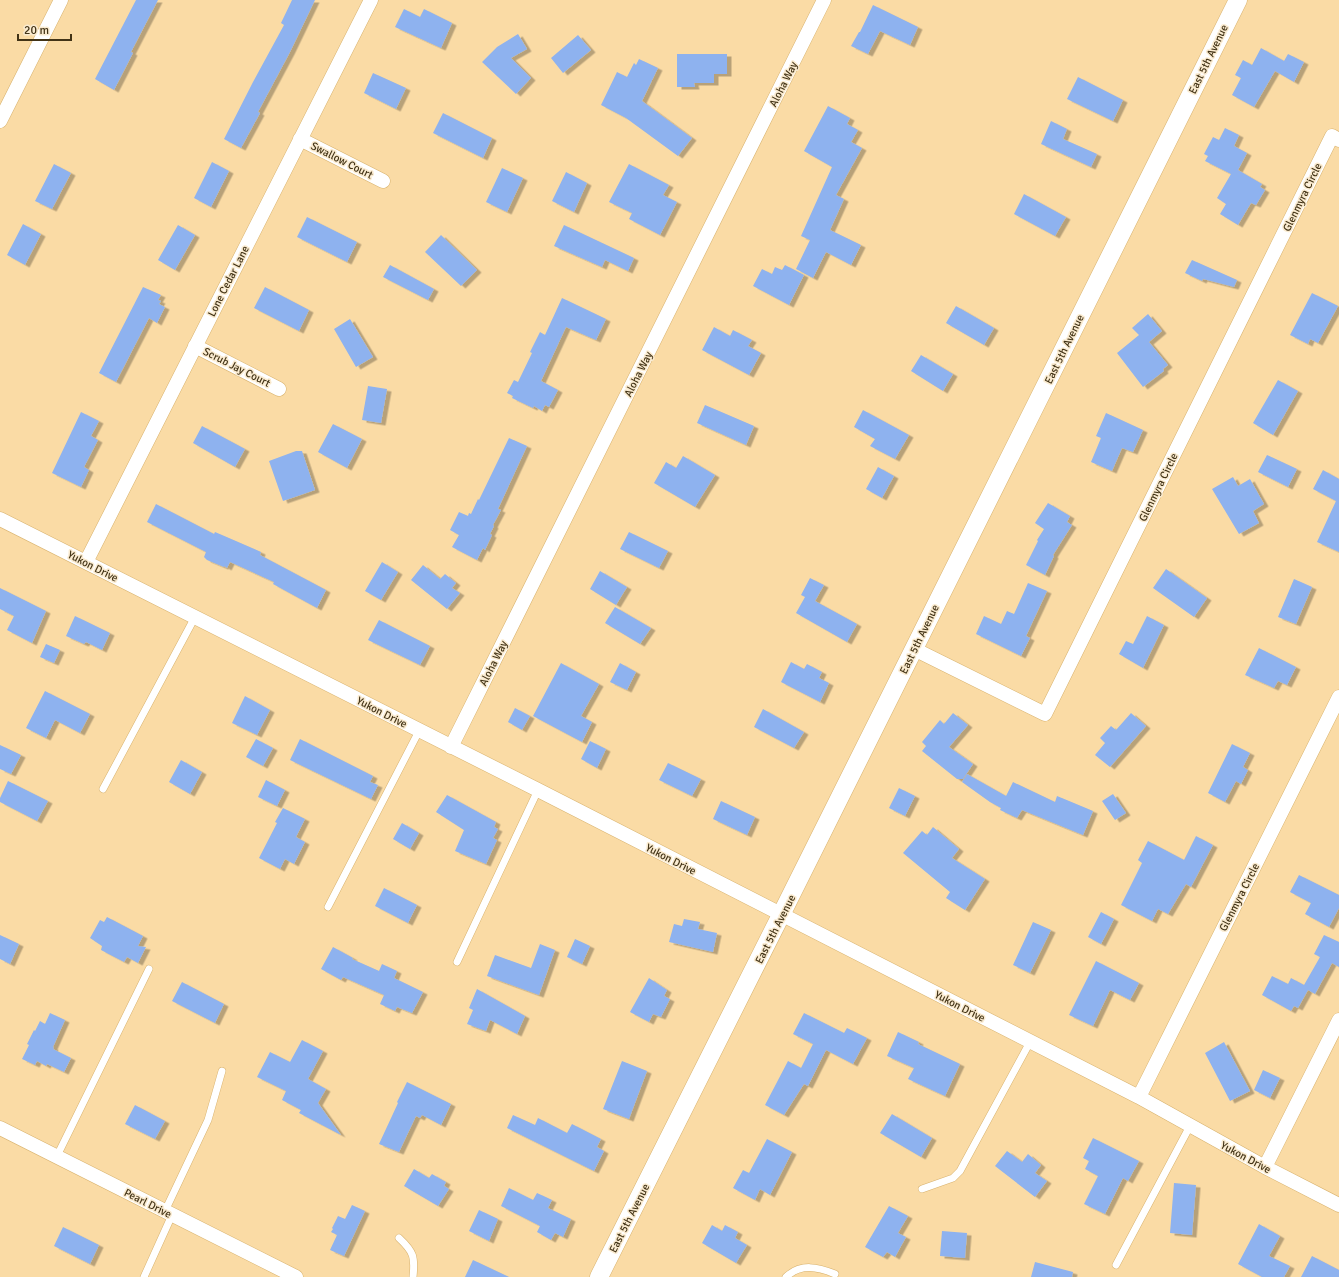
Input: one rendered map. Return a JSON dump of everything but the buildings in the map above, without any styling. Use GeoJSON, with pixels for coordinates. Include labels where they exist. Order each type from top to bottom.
{"type":"FeatureCollection","features":[{"type":"Feature","properties":{"kind":"street"},"geometry":{"type":"LineString","coordinates":[[0,121],[61,0]]}},
{"type":"Feature","properties":{"kind":"street","name":"Lone Cedar Lane"},"geometry":{"type":"LineString","coordinates":[[86,562],[371,0]]}},
{"type":"Feature","properties":{"kind":"street","name":"Aloha Way"},"geometry":{"type":"LineString","coordinates":[[451,747],[824,0]]}},
{"type":"Feature","properties":{"kind":"street","name":"East 5th Avenue"},"geometry":{"type":"LineString","coordinates":[[599,1277],[782,915],[1238,0]]}},
{"type":"Feature","properties":{"kind":"street","name":"Glenmyra Circle"},"geometry":{"type":"LineString","coordinates":[[914,649],[1045,714],[1332,136],[1339,140]]}},
{"type":"Feature","properties":{"kind":"street","name":"Swallow Court"},"geometry":{"type":"LineString","coordinates":[[300,139],[383,181]]}},
{"type":"Feature","properties":{"kind":"street","name":"Scrub Jay Court"},"geometry":{"type":"LineString","coordinates":[[195,346],[279,389]]}},
{"type":"Feature","properties":{"kind":"street","name":"Yukon Drive"},"geometry":{"type":"LineString","coordinates":[[0,519],[538,790],[1139,1097],[1265,1167],[1339,1205]]}},
{"type":"Feature","properties":{"kind":"street","name":"Glenmyra Circle"},"geometry":{"type":"LineString","coordinates":[[1139,1097],[1339,697]]}},
{"type":"Feature","properties":{"kind":"street"},"geometry":{"type":"LineString","coordinates":[[1265,1167],[1339,1020]]}},
{"type":"Feature","properties":{"kind":"street","name":"Pearl Drive"},"geometry":{"type":"LineString","coordinates":[[0,1128],[296,1277]]}},
{"type":"Feature","properties":{"kind":"lane"},"geometry":{"type":"LineString","coordinates":[[103,789],[195,617]]}},
{"type":"Feature","properties":{"kind":"lane"},"geometry":{"type":"LineString","coordinates":[[328,907],[419,731]]}},
{"type":"Feature","properties":{"kind":"lane"},"geometry":{"type":"LineString","coordinates":[[457,962],[538,790]]}},
{"type":"Feature","properties":{"kind":"lane"},"geometry":{"type":"LineString","coordinates":[[57,1156],[148,970]]}},
{"type":"Feature","properties":{"kind":"lane"},"geometry":{"type":"LineString","coordinates":[[922,1189],[953,1178],[960,1172],[1030,1042]]}},
{"type":"Feature","properties":{"kind":"lane"},"geometry":{"type":"LineString","coordinates":[[144,1277],[168,1213],[208,1120],[222,1070]]}},
{"type":"Feature","properties":{"kind":"lane"},"geometry":{"type":"LineString","coordinates":[[1116,1265],[1190,1126]]}},
{"type":"Feature","properties":{"kind":"lane"},"geometry":{"type":"LineString","coordinates":[[399,1238],[413,1253],[413,1277]]}},
{"type":"Feature","properties":{"kind":"lane"},"geometry":{"type":"LineString","coordinates":[[786,1277],[802,1267],[818,1268],[836,1274]]}}]}
